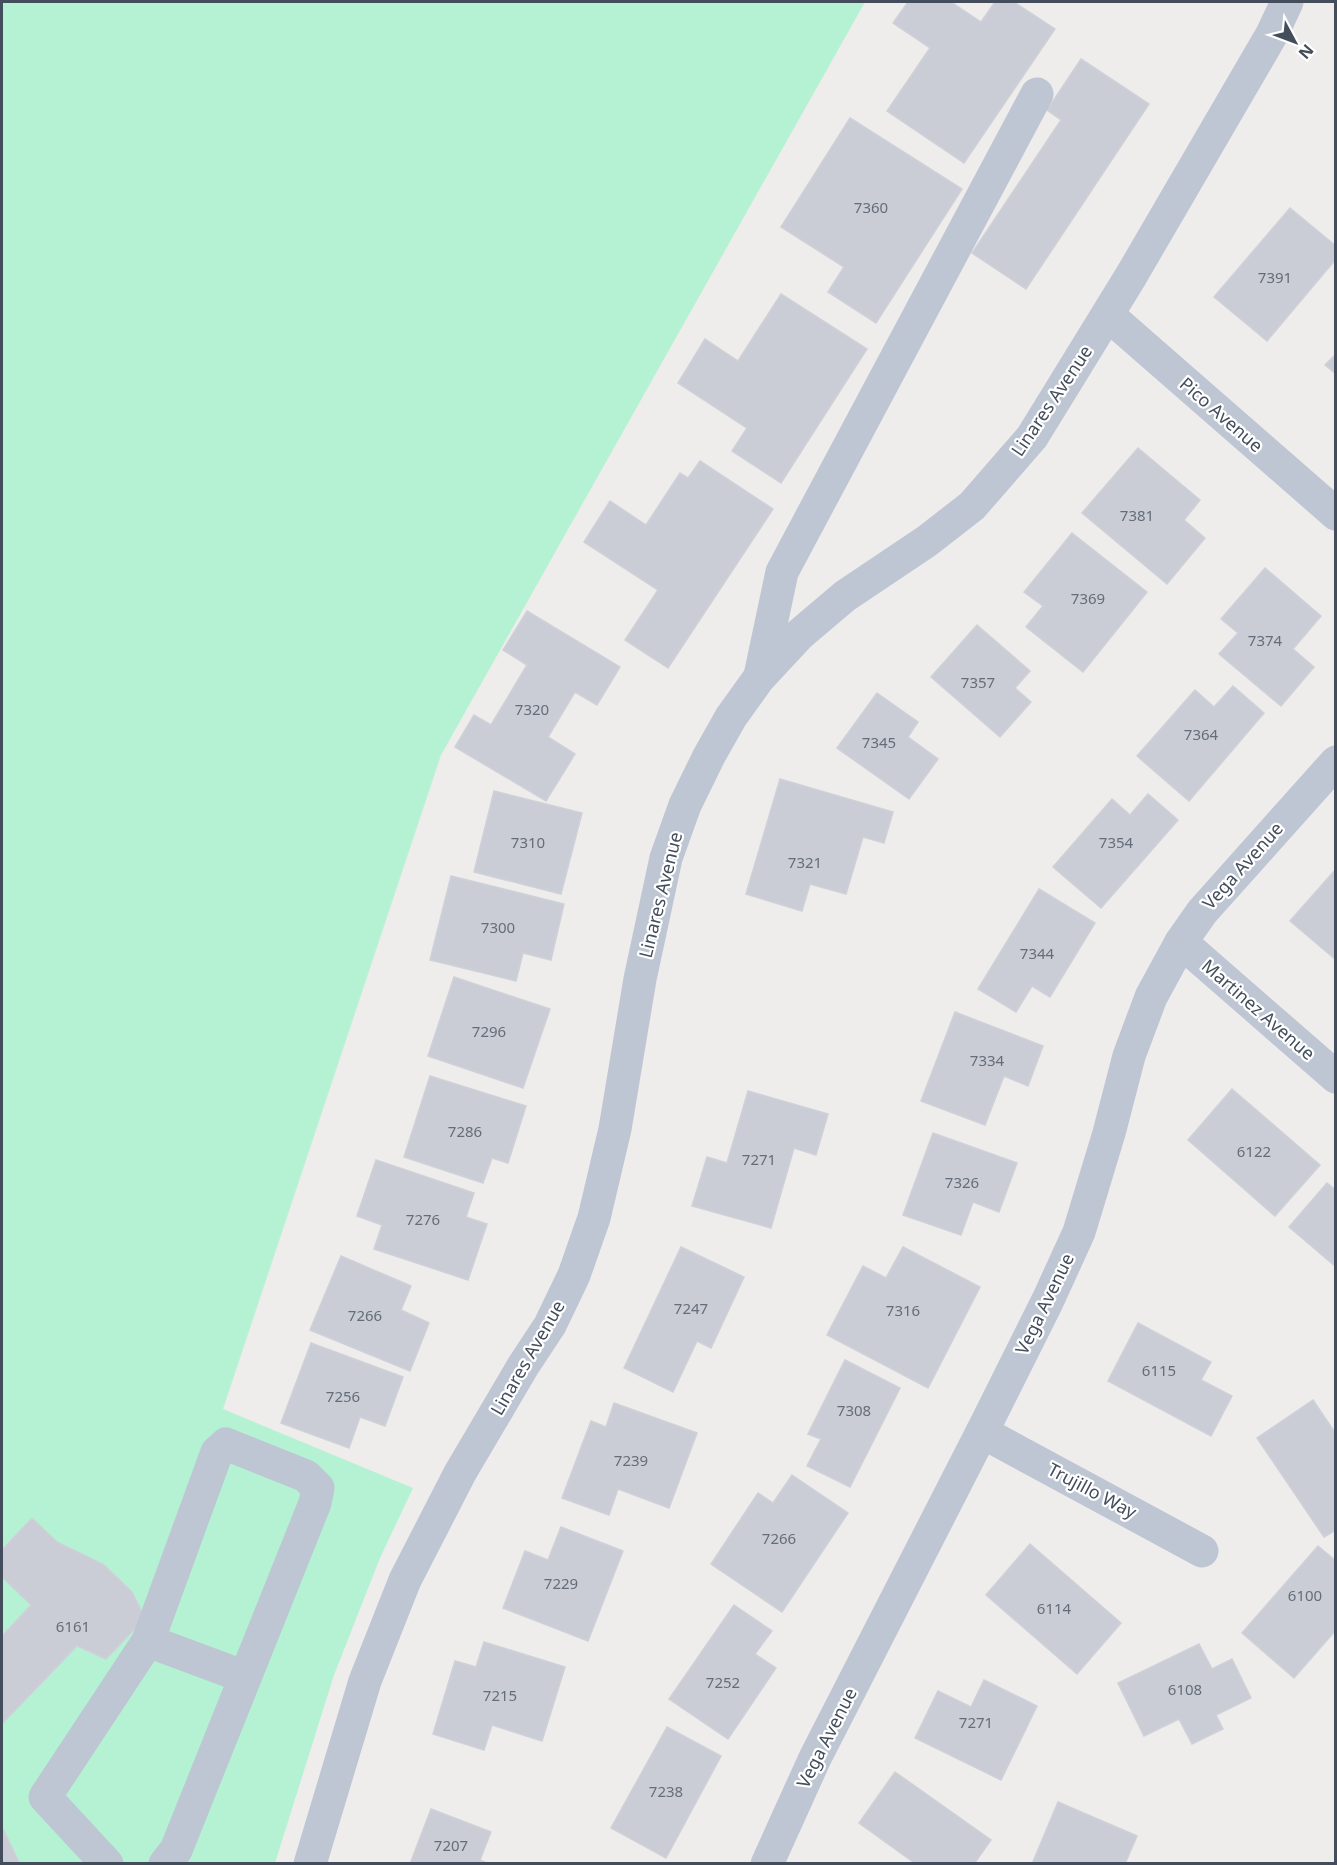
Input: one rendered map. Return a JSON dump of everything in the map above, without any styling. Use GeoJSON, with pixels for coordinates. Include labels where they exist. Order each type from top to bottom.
{"type":"FeatureCollection","features":[{"type":"Feature","properties":{"kind":"street","name":"Linares Avenue"},"geometry":{"type":"LineString","coordinates":[[310,1863],[365,1681],[405,1580],[460,1473],[550,1325],[574,1275],[594,1218],[615,1129],[640,979],[666,858],[685,805],[709,756],[731,717],[759,678],[799,635],[845,596],[927,541],[972,506],[1005,471],[1032,437],[1108,315],[1272,34],[1287,2]]}},
{"type":"Feature","properties":{"kind":"street"},"geometry":{"type":"LineString","coordinates":[[759,678],[782,572],[1037,94]]}},
{"type":"Feature","properties":{"kind":"street","name":"Pico Avenue"},"geometry":{"type":"LineString","coordinates":[[1108,315],[1335,514]]}},
{"type":"Feature","properties":{"kind":"street","name":"Vega Avenue"},"geometry":{"type":"LineString","coordinates":[[767,1863],[815,1758],[982,1432],[1079,1232],[1110,1133],[1129,1056],[1151,997],[1181,942],[1202,912],[1335,762]]}},
{"type":"Feature","properties":{"kind":"street","name":"Martinez Avenue"},"geometry":{"type":"LineString","coordinates":[[1181,942],[1335,1077]]}},
{"type":"Feature","properties":{"kind":"street","name":"Trujillo Way"},"geometry":{"type":"LineString","coordinates":[[982,1432],[1202,1551]]}},
{"type":"Feature","properties":{"kind":"street"},"geometry":{"type":"LineString","coordinates":[[107,1863],[45,1797],[148,1641],[217,1452],[226,1444],[306,1476],[318,1488],[315,1503],[176,1850],[165,1863]]}},
{"type":"Feature","properties":{"kind":"street"},"geometry":{"type":"LineString","coordinates":[[148,1641],[245,1677]]}},
{"type":"Feature","properties":{"kind":"green space"},"geometry":{"type":"Polygon","coordinates":[[[2,2],[865,2],[441,755],[223,1409],[413,1488],[380,1558],[334,1675],[275,1863],[2,1864],[2,2]]]}},
{"type":"Feature","properties":{"kind":"building"},"geometry":{"type":"Polygon","coordinates":[[[908,2],[951,2],[981,22],[995,2],[1014,2],[1055,29],[964,163],[887,111],[930,48],[893,23],[908,2]]]}},
{"type":"Feature","properties":{"kind":"building"},"geometry":{"type":"Polygon","coordinates":[[[1081,59],[1149,104],[1026,289],[972,253],[1061,120],[1047,110],[1081,59]]]}},
{"type":"Feature","properties":{"kind":"building"},"geometry":{"type":"Polygon","coordinates":[[[850,118],[962,189],[876,323],[828,292],[844,267],[781,227],[850,118]]]}},
{"type":"Feature","properties":{"kind":"building"},"geometry":{"type":"Polygon","coordinates":[[[1290,208],[1336,246],[1336,259],[1267,341],[1214,297],[1290,208]]]}},
{"type":"Feature","properties":{"kind":"building"},"geometry":{"type":"Polygon","coordinates":[[[781,294],[867,349],[781,483],[732,451],[747,428],[678,383],[705,339],[738,361],[781,294]]]}},
{"type":"Feature","properties":{"kind":"building"},"geometry":{"type":"Polygon","coordinates":[[[1336,354],[1336,374],[1325,365],[1336,354]]]}},
{"type":"Feature","properties":{"kind":"building"},"geometry":{"type":"Polygon","coordinates":[[[1138,448],[1200,500],[1184,520],[1205,538],[1167,584],[1082,513],[1138,448]]]}},
{"type":"Feature","properties":{"kind":"building"},"geometry":{"type":"Polygon","coordinates":[[[700,461],[773,509],[668,668],[625,640],[658,590],[584,542],[610,501],[646,525],[680,473],[688,478],[700,461]]]}},
{"type":"Feature","properties":{"kind":"building"},"geometry":{"type":"Polygon","coordinates":[[[1072,533],[1147,592],[1083,672],[1026,627],[1043,606],[1024,592],[1072,533]]]}},
{"type":"Feature","properties":{"kind":"building"},"geometry":{"type":"Polygon","coordinates":[[[1265,568],[1321,616],[1293,649],[1314,667],[1281,706],[1219,654],[1238,633],[1221,619],[1265,568]]]}},
{"type":"Feature","properties":{"kind":"building"},"geometry":{"type":"Polygon","coordinates":[[[527,611],[620,667],[597,705],[575,692],[548,737],[575,754],[546,801],[455,747],[474,715],[491,725],[527,665],[503,650],[527,611]]]}},
{"type":"Feature","properties":{"kind":"building"},"geometry":{"type":"Polygon","coordinates":[[[977,625],[1030,671],[1015,688],[1031,702],[1000,737],[931,677],[977,625]]]}},
{"type":"Feature","properties":{"kind":"building"},"geometry":{"type":"Polygon","coordinates":[[[1233,686],[1264,713],[1189,801],[1137,756],[1195,690],[1214,707],[1233,686]]]}},
{"type":"Feature","properties":{"kind":"building"},"geometry":{"type":"Polygon","coordinates":[[[877,693],[918,722],[908,737],[938,759],[909,799],[837,748],[877,693]]]}},
{"type":"Feature","properties":{"kind":"building"},"geometry":{"type":"Polygon","coordinates":[[[780,779],[893,812],[884,843],[863,837],[846,894],[810,884],[802,911],[746,894],[780,779]]]}},
{"type":"Feature","properties":{"kind":"building"},"geometry":{"type":"Polygon","coordinates":[[[494,791],[582,813],[561,894],[474,872],[494,791]]]}},
{"type":"Feature","properties":{"kind":"building"},"geometry":{"type":"Polygon","coordinates":[[[1148,794],[1178,820],[1101,908],[1053,867],[1112,799],[1130,815],[1148,794]]]}},
{"type":"Feature","properties":{"kind":"building"},"geometry":{"type":"Polygon","coordinates":[[[1336,869],[1336,960],[1290,921],[1336,869]]]}},
{"type":"Feature","properties":{"kind":"building"},"geometry":{"type":"Polygon","coordinates":[[[451,876],[564,904],[551,960],[523,953],[516,981],[430,960],[451,876]]]}},
{"type":"Feature","properties":{"kind":"building"},"geometry":{"type":"Polygon","coordinates":[[[1039,889],[1095,923],[1050,997],[1032,986],[1016,1012],[978,989],[1039,889]]]}},
{"type":"Feature","properties":{"kind":"building"},"geometry":{"type":"Polygon","coordinates":[[[454,977],[550,1009],[523,1088],[428,1056],[454,977]]]}},
{"type":"Feature","properties":{"kind":"building"},"geometry":{"type":"Polygon","coordinates":[[[955,1012],[1043,1046],[1028,1086],[1004,1076],[985,1125],[921,1101],[955,1012]]]}},
{"type":"Feature","properties":{"kind":"building"},"geometry":{"type":"Polygon","coordinates":[[[430,1076],[526,1106],[508,1163],[492,1158],[483,1183],[404,1157],[430,1076]]]}},
{"type":"Feature","properties":{"kind":"building"},"geometry":{"type":"Polygon","coordinates":[[[1232,1089],[1320,1165],[1275,1216],[1188,1140],[1232,1089]]]}},
{"type":"Feature","properties":{"kind":"building"},"geometry":{"type":"Polygon","coordinates":[[[748,1091],[828,1114],[816,1155],[794,1148],[771,1228],[692,1206],[707,1157],[727,1163],[748,1091]]]}},
{"type":"Feature","properties":{"kind":"building"},"geometry":{"type":"Polygon","coordinates":[[[933,1133],[1017,1163],[999,1212],[973,1202],[961,1235],[903,1215],[933,1133]]]}},
{"type":"Feature","properties":{"kind":"building"},"geometry":{"type":"Polygon","coordinates":[[[376,1160],[474,1193],[466,1217],[487,1224],[468,1280],[374,1249],[382,1225],[357,1216],[376,1160]]]}},
{"type":"Feature","properties":{"kind":"building"},"geometry":{"type":"Polygon","coordinates":[[[1327,1183],[1336,1190],[1336,1267],[1289,1227],[1327,1183]]]}},
{"type":"Feature","properties":{"kind":"building"},"geometry":{"type":"Polygon","coordinates":[[[681,1247],[744,1277],[711,1348],[697,1341],[673,1392],[624,1368],[681,1247]]]}},
{"type":"Feature","properties":{"kind":"building"},"geometry":{"type":"Polygon","coordinates":[[[903,1247],[980,1287],[928,1388],[827,1335],[863,1266],[886,1278],[903,1247]]]}},
{"type":"Feature","properties":{"kind":"building"},"geometry":{"type":"Polygon","coordinates":[[[341,1256],[411,1286],[401,1310],[429,1323],[410,1371],[310,1330],[341,1256]]]}},
{"type":"Feature","properties":{"kind":"building"},"geometry":{"type":"Polygon","coordinates":[[[1138,1323],[1211,1362],[1201,1380],[1232,1396],[1211,1436],[1108,1381],[1138,1323]]]}},
{"type":"Feature","properties":{"kind":"building"},"geometry":{"type":"Polygon","coordinates":[[[311,1343],[403,1377],[385,1426],[360,1417],[349,1448],[281,1423],[311,1343]]]}},
{"type":"Feature","properties":{"kind":"building"},"geometry":{"type":"Polygon","coordinates":[[[845,1360],[900,1388],[850,1487],[807,1466],[821,1439],[808,1434],[845,1360]]]}},
{"type":"Feature","properties":{"kind":"building"},"geometry":{"type":"Polygon","coordinates":[[[1313,1400],[1336,1434],[1336,1530],[1324,1537],[1257,1438],[1313,1400]]]}},
{"type":"Feature","properties":{"kind":"building"},"geometry":{"type":"Polygon","coordinates":[[[614,1403],[697,1433],[669,1508],[618,1489],[609,1515],[562,1498],[591,1421],[606,1427],[614,1403]]]}},
{"type":"Feature","properties":{"kind":"building"},"geometry":{"type":"Polygon","coordinates":[[[792,1475],[848,1513],[782,1612],[711,1564],[758,1493],[773,1503],[792,1475]]]}},
{"type":"Feature","properties":{"kind":"building"},"geometry":{"type":"Polygon","coordinates":[[[32,1518],[57,1542],[103,1564],[132,1592],[145,1618],[106,1659],[77,1646],[2,1724],[2,1636],[31,1605],[2,1577],[2,1550],[32,1518]]]}},
{"type":"Feature","properties":{"kind":"building"},"geometry":{"type":"Polygon","coordinates":[[[561,1527],[623,1551],[588,1641],[503,1608],[525,1551],[548,1560],[561,1527]]]}},
{"type":"Feature","properties":{"kind":"building"},"geometry":{"type":"Polygon","coordinates":[[[1030,1544],[1121,1623],[1077,1674],[986,1595],[1030,1544]]]}},
{"type":"Feature","properties":{"kind":"building"},"geometry":{"type":"Polygon","coordinates":[[[1318,1546],[1336,1561],[1336,1630],[1294,1678],[1242,1633],[1318,1546]]]}},
{"type":"Feature","properties":{"kind":"building"},"geometry":{"type":"Polygon","coordinates":[[[734,1605],[772,1631],[755,1654],[776,1668],[728,1739],[669,1699],[734,1605]]]}},
{"type":"Feature","properties":{"kind":"building"},"geometry":{"type":"Polygon","coordinates":[[[484,1642],[565,1667],[542,1741],[492,1725],[484,1750],[433,1734],[455,1661],[476,1667],[484,1642]]]}},
{"type":"Feature","properties":{"kind":"building"},"geometry":{"type":"Polygon","coordinates":[[[1199,1644],[1212,1669],[1232,1659],[1251,1698],[1216,1715],[1223,1729],[1192,1744],[1179,1719],[1144,1736],[1118,1683],[1199,1644]]]}},
{"type":"Feature","properties":{"kind":"building"},"geometry":{"type":"Polygon","coordinates":[[[984,1680],[1037,1706],[1001,1780],[915,1738],[938,1691],[971,1707],[984,1680]]]}},
{"type":"Feature","properties":{"kind":"building"},"geometry":{"type":"Polygon","coordinates":[[[667,1727],[721,1756],[666,1858],[611,1828],[667,1727]]]}},
{"type":"Feature","properties":{"kind":"building"},"geometry":{"type":"Polygon","coordinates":[[[895,1772],[991,1840],[974,1864],[916,1864],[859,1823],[895,1772]]]}},
{"type":"Feature","properties":{"kind":"building"},"geometry":{"type":"Polygon","coordinates":[[[1058,1802],[1137,1836],[1125,1864],[1032,1864],[1058,1802]]]}},
{"type":"Feature","properties":{"kind":"building"},"geometry":{"type":"Polygon","coordinates":[[[431,1809],[491,1832],[480,1860],[489,1864],[410,1864],[431,1809]]]}},
{"type":"Feature","properties":{"kind":"building"},"geometry":{"type":"Polygon","coordinates":[[[2,1827],[20,1864],[2,1864],[2,1827]]]}}]}
